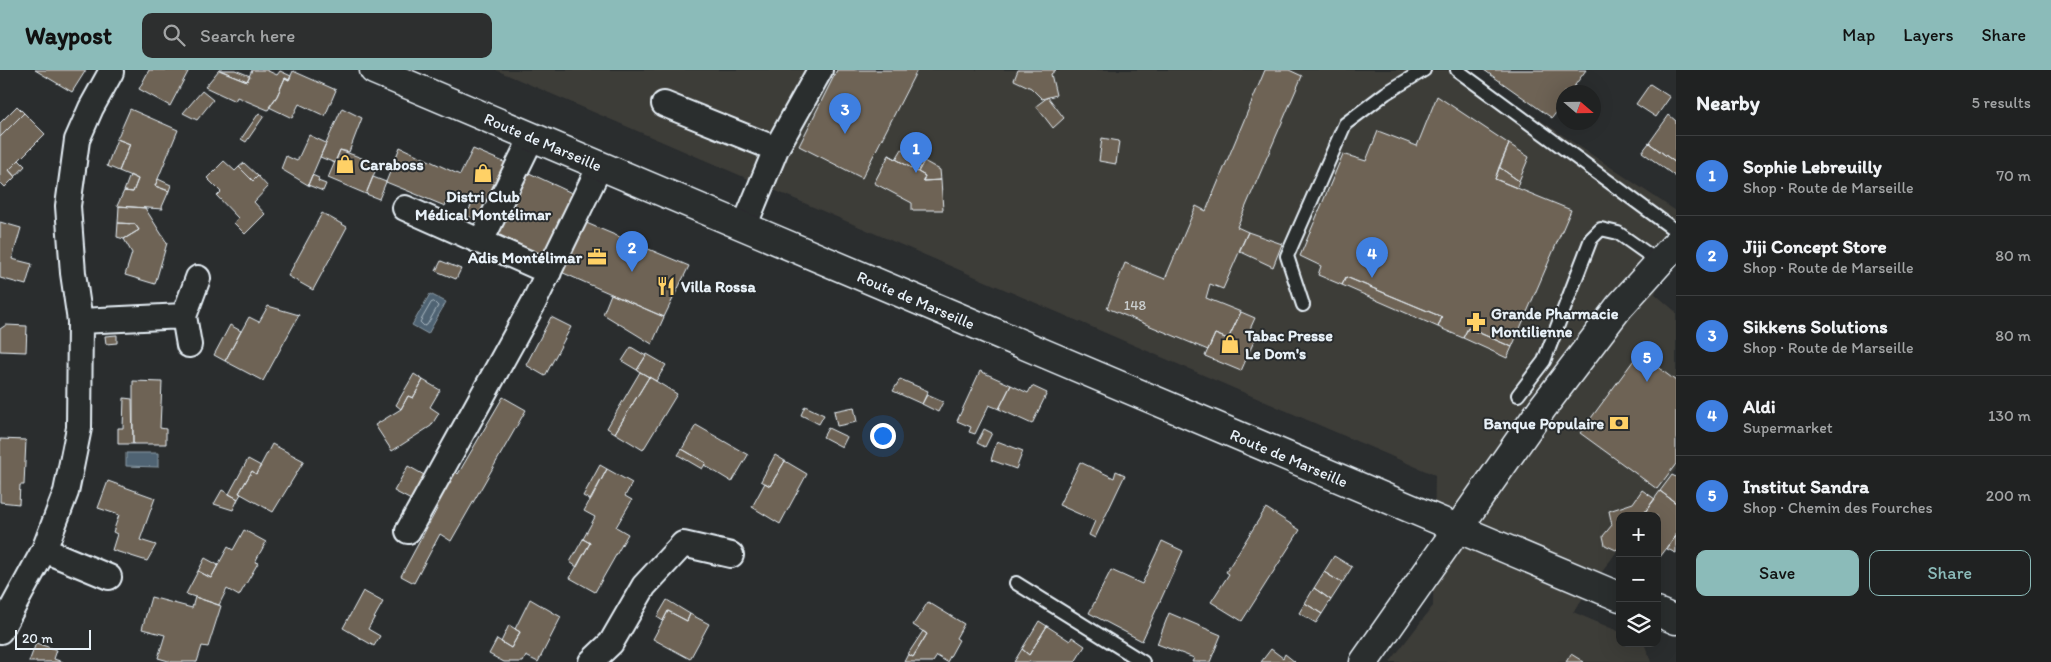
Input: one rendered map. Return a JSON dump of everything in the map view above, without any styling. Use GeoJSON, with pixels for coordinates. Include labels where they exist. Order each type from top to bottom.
{"type":"FeatureCollection","features":[{"type":"Feature","properties":{"kind":"main road","name":"Route de Marseille"},"geometry":{"type":"LineString","coordinates":[[374,70],[1616,594]]}},
{"type":"Feature","properties":{"kind":"main road"},"geometry":{"type":"LineString","coordinates":[[1364,662],[1561,384],[1618,307],[1667,253]]}},
{"type":"Feature","properties":{"kind":"main road"},"geometry":{"type":"LineString","coordinates":[[1661,614],[1676,620]]}},
{"type":"Feature","properties":{"kind":"street"},"geometry":{"type":"LineString","coordinates":[[744,226],[776,149],[820,70]]}},
{"type":"Feature","properties":{"kind":"street"},"geometry":{"type":"LineString","coordinates":[[0,631],[44,550],[66,492],[79,428],[80,321],[73,273],[68,206],[77,140],[91,108],[111,72]]}},
{"type":"Feature","properties":{"kind":"street"},"geometry":{"type":"LineString","coordinates":[[664,104],[776,149]]}},
{"type":"Feature","properties":{"kind":"street"},"geometry":{"type":"LineString","coordinates":[[481,241],[532,137]]}},
{"type":"Feature","properties":{"kind":"street"},"geometry":{"type":"LineString","coordinates":[[408,531],[550,272],[600,166]]}},
{"type":"Feature","properties":{"kind":"street"},"geometry":{"type":"LineString","coordinates":[[405,208],[550,272]]}},
{"type":"Feature","properties":{"kind":"street"},"geometry":{"type":"LineString","coordinates":[[189,345],[184,316],[198,278]]}},
{"type":"Feature","properties":{"kind":"street"},"geometry":{"type":"LineString","coordinates":[[80,321],[184,316]]}},
{"type":"Feature","properties":{"kind":"street"},"geometry":{"type":"LineString","coordinates":[[591,662],[611,643],[644,586],[683,544],[731,555]]}},
{"type":"Feature","properties":{"kind":"street"},"geometry":{"type":"LineString","coordinates":[[44,550],[109,577]]}},
{"type":"Feature","properties":{"kind":"lane"},"geometry":{"type":"LineString","coordinates":[[1303,305],[1287,256],[1345,124],[1386,93],[1424,70]]}},
{"type":"Feature","properties":{"kind":"lane"},"geometry":{"type":"LineString","coordinates":[[1457,70],[1676,231]]}},
{"type":"Feature","properties":{"kind":"lane"},"geometry":{"type":"LineString","coordinates":[[1518,396],[1544,361],[1591,239],[1601,229],[1618,233],[1667,253]]}},
{"type":"Feature","properties":{"kind":"lane"},"geometry":{"type":"LineString","coordinates":[[1016,583],[1143,662]]}},
{"type":"Feature","properties":{"kind":"shaded area"},"geometry":{"type":"Polygon","coordinates":[[[496,70],[1465,70],[1676,211],[1676,230],[1655,294],[1676,312],[1676,469],[1645,512],[1616,512],[1616,553],[1573,612],[1616,630],[1616,647],[1645,647],[1651,662],[1390,662],[1433,606],[1435,475],[496,70]]]}},
{"type":"Feature","properties":{"kind":"water"},"geometry":{"type":"Polygon","coordinates":[[[430,294],[446,302],[428,334],[412,325],[430,294]]]}},
{"type":"Feature","properties":{"kind":"water"},"geometry":{"type":"Polygon","coordinates":[[[126,453],[158,453],[158,467],[126,466],[126,453]]]}},
{"type":"Feature","properties":{"kind":"building"},"geometry":{"type":"Polygon","coordinates":[[[35,70],[86,70],[72,92],[35,70]]]}},
{"type":"Feature","properties":{"kind":"building"},"geometry":{"type":"Polygon","coordinates":[[[149,70],[189,70],[170,106],[139,89],[149,70]]]}},
{"type":"Feature","properties":{"kind":"building"},"geometry":{"type":"Polygon","coordinates":[[[219,70],[247,81],[252,70],[266,70],[277,75],[280,71],[291,76],[289,80],[285,78],[268,110],[237,97],[235,101],[205,87],[219,70]]]}},
{"type":"Feature","properties":{"kind":"building"},"geometry":{"type":"Polygon","coordinates":[[[220,70],[235,70],[250,76],[247,81],[220,70]]]}},
{"type":"Feature","properties":{"kind":"building"},"geometry":{"type":"Polygon","coordinates":[[[837,70],[917,70],[862,178],[799,146],[837,70]]]}},
{"type":"Feature","properties":{"kind":"building"},"geometry":{"type":"Polygon","coordinates":[[[1018,70],[1056,70],[1051,74],[1056,95],[1042,99],[1031,88],[1014,80],[1018,70]]]}},
{"type":"Feature","properties":{"kind":"building"},"geometry":{"type":"Polygon","coordinates":[[[1265,70],[1289,70],[1302,76],[1237,227],[1248,232],[1223,289],[1210,284],[1206,298],[1241,312],[1228,339],[1215,334],[1208,350],[1107,308],[1125,263],[1165,279],[1196,206],[1206,211],[1265,70]]]}},
{"type":"Feature","properties":{"kind":"building"},"geometry":{"type":"Polygon","coordinates":[[[1484,70],[1586,70],[1575,85],[1556,85],[1556,113],[1552,118],[1484,70]]]}},
{"type":"Feature","properties":{"kind":"building"},"geometry":{"type":"Polygon","coordinates":[[[293,71],[336,90],[325,116],[299,104],[292,118],[269,107],[277,96],[285,78],[289,80],[293,71]]]}},
{"type":"Feature","properties":{"kind":"building"},"geometry":{"type":"Polygon","coordinates":[[[1650,84],[1670,97],[1656,117],[1636,104],[1650,84]]]}},
{"type":"Feature","properties":{"kind":"building"},"geometry":{"type":"Polygon","coordinates":[[[202,91],[213,100],[197,120],[183,113],[202,91]]]}},
{"type":"Feature","properties":{"kind":"building"},"geometry":{"type":"Polygon","coordinates":[[[1437,96],[1509,144],[1495,179],[1571,210],[1512,347],[1468,328],[1463,338],[1438,327],[1442,317],[1346,277],[1342,285],[1318,275],[1321,266],[1300,256],[1343,154],[1366,161],[1378,131],[1417,146],[1437,96]]]}},
{"type":"Feature","properties":{"kind":"building"},"geometry":{"type":"Polygon","coordinates":[[[1048,97],[1064,118],[1053,128],[1036,106],[1048,97]]]}},
{"type":"Feature","properties":{"kind":"building"},"geometry":{"type":"Polygon","coordinates":[[[17,106],[24,113],[0,137],[0,123],[17,106]]]}},
{"type":"Feature","properties":{"kind":"building"},"geometry":{"type":"Polygon","coordinates":[[[342,108],[362,118],[349,152],[340,150],[335,163],[320,157],[342,108]]]}},
{"type":"Feature","properties":{"kind":"building"},"geometry":{"type":"Polygon","coordinates":[[[130,109],[178,130],[155,186],[169,191],[162,207],[163,209],[117,206],[124,191],[133,192],[138,179],[119,171],[130,144],[117,139],[130,109]]]}},
{"type":"Feature","properties":{"kind":"building"},"geometry":{"type":"Polygon","coordinates":[[[24,113],[45,134],[9,170],[15,177],[5,187],[0,182],[0,137],[24,113]]]}},
{"type":"Feature","properties":{"kind":"building"},"geometry":{"type":"Polygon","coordinates":[[[259,113],[264,116],[246,142],[241,139],[259,113]]]}},
{"type":"Feature","properties":{"kind":"building"},"geometry":{"type":"Polygon","coordinates":[[[1669,115],[1676,121],[1676,163],[1649,143],[1669,115]]]}},
{"type":"Feature","properties":{"kind":"building"},"geometry":{"type":"Polygon","coordinates":[[[309,135],[326,143],[308,185],[281,169],[286,156],[297,161],[309,135]]]}},
{"type":"Feature","properties":{"kind":"building"},"geometry":{"type":"Polygon","coordinates":[[[1102,138],[1119,141],[1116,164],[1099,161],[1102,138]]]}},
{"type":"Feature","properties":{"kind":"building"},"geometry":{"type":"Polygon","coordinates":[[[117,139],[130,144],[119,171],[107,166],[117,139]]]}},
{"type":"Feature","properties":{"kind":"building"},"geometry":{"type":"Polygon","coordinates":[[[1649,143],[1676,163],[1676,177],[1642,152],[1649,143]]]}},
{"type":"Feature","properties":{"kind":"building"},"geometry":{"type":"Polygon","coordinates":[[[1509,144],[1529,157],[1519,181],[1499,167],[1509,144]]]}},
{"type":"Feature","properties":{"kind":"building"},"geometry":{"type":"Polygon","coordinates":[[[400,147],[460,175],[473,149],[506,163],[478,221],[466,215],[472,204],[451,194],[445,206],[386,182],[400,147]]]}},
{"type":"Feature","properties":{"kind":"building"},"geometry":{"type":"Polygon","coordinates":[[[902,149],[924,161],[918,172],[889,155],[896,159],[902,149]]]}},
{"type":"Feature","properties":{"kind":"building"},"geometry":{"type":"Polygon","coordinates":[[[340,150],[378,164],[366,194],[328,178],[340,150]]]}},
{"type":"Feature","properties":{"kind":"building"},"geometry":{"type":"Polygon","coordinates":[[[889,155],[925,176],[923,181],[941,180],[943,210],[912,210],[912,203],[874,183],[889,155]]]}},
{"type":"Feature","properties":{"kind":"building"},"geometry":{"type":"Polygon","coordinates":[[[19,160],[25,166],[15,177],[9,170],[19,160]]]}},
{"type":"Feature","properties":{"kind":"building"},"geometry":{"type":"Polygon","coordinates":[[[224,161],[235,171],[239,167],[253,181],[258,176],[268,187],[254,202],[265,214],[245,234],[234,223],[238,218],[217,196],[221,192],[207,178],[224,161]]]}},
{"type":"Feature","properties":{"kind":"building"},"geometry":{"type":"Polygon","coordinates":[[[924,161],[940,170],[941,180],[923,181],[925,176],[918,172],[924,161]]]}},
{"type":"Feature","properties":{"kind":"building"},"geometry":{"type":"Polygon","coordinates":[[[244,163],[258,176],[253,181],[239,167],[244,163]]]}},
{"type":"Feature","properties":{"kind":"building"},"geometry":{"type":"Polygon","coordinates":[[[1499,167],[1519,181],[1517,188],[1495,179],[1499,167]]]}},
{"type":"Feature","properties":{"kind":"building"},"geometry":{"type":"Polygon","coordinates":[[[527,172],[574,194],[545,257],[498,234],[527,172]]]}},
{"type":"Feature","properties":{"kind":"building"},"geometry":{"type":"Polygon","coordinates":[[[130,175],[138,179],[133,192],[124,191],[130,175]]]}},
{"type":"Feature","properties":{"kind":"building"},"geometry":{"type":"Polygon","coordinates":[[[312,175],[319,178],[318,181],[326,184],[323,191],[308,185],[312,175]]]}},
{"type":"Feature","properties":{"kind":"building"},"geometry":{"type":"Polygon","coordinates":[[[373,177],[386,182],[379,199],[366,194],[373,177]]]}},
{"type":"Feature","properties":{"kind":"building"},"geometry":{"type":"Polygon","coordinates":[[[158,179],[171,185],[169,191],[155,186],[158,179]]]}},
{"type":"Feature","properties":{"kind":"building"},"geometry":{"type":"Polygon","coordinates":[[[119,206],[145,208],[167,243],[155,284],[125,275],[132,253],[124,239],[139,230],[135,224],[118,223],[119,206]]]}},
{"type":"Feature","properties":{"kind":"building"},"geometry":{"type":"Polygon","coordinates":[[[322,213],[347,227],[313,290],[288,276],[322,213]]]}},
{"type":"Feature","properties":{"kind":"building"},"geometry":{"type":"Polygon","coordinates":[[[0,222],[21,228],[12,259],[32,264],[26,285],[0,278],[0,222]]]}},
{"type":"Feature","properties":{"kind":"building"},"geometry":{"type":"Polygon","coordinates":[[[584,222],[689,266],[664,317],[561,272],[584,222]]]}},
{"type":"Feature","properties":{"kind":"building"},"geometry":{"type":"Polygon","coordinates":[[[118,223],[135,224],[139,230],[124,239],[117,237],[118,223]]]}},
{"type":"Feature","properties":{"kind":"building"},"geometry":{"type":"Polygon","coordinates":[[[1248,232],[1282,244],[1273,267],[1239,251],[1248,232]]]}},
{"type":"Feature","properties":{"kind":"building"},"geometry":{"type":"Polygon","coordinates":[[[441,261],[461,269],[456,279],[436,271],[441,261]]]}},
{"type":"Feature","properties":{"kind":"building"},"geometry":{"type":"Polygon","coordinates":[[[1346,277],[1442,317],[1438,327],[1342,285],[1346,277]]]}},
{"type":"Feature","properties":{"kind":"building"},"geometry":{"type":"Polygon","coordinates":[[[611,294],[664,317],[652,344],[603,314],[611,294]]]}},
{"type":"Feature","properties":{"kind":"building"},"geometry":{"type":"Polygon","coordinates":[[[268,306],[299,315],[263,381],[225,361],[249,317],[259,322],[268,306]]]}},
{"type":"Feature","properties":{"kind":"building"},"geometry":{"type":"Polygon","coordinates":[[[1241,312],[1255,318],[1250,329],[1258,332],[1241,371],[1205,356],[1215,334],[1228,339],[1241,312]]]}},
{"type":"Feature","properties":{"kind":"building"},"geometry":{"type":"Polygon","coordinates":[[[551,317],[571,327],[545,376],[526,365],[551,317]]]}},
{"type":"Feature","properties":{"kind":"building"},"geometry":{"type":"Polygon","coordinates":[[[6,325],[27,326],[26,352],[0,351],[0,329],[6,325]]]}},
{"type":"Feature","properties":{"kind":"building"},"geometry":{"type":"Polygon","coordinates":[[[230,325],[241,331],[225,361],[214,355],[230,325]]]}},
{"type":"Feature","properties":{"kind":"building"},"geometry":{"type":"Polygon","coordinates":[[[1468,328],[1512,347],[1507,358],[1463,338],[1468,328]]]}},
{"type":"Feature","properties":{"kind":"building"},"geometry":{"type":"Polygon","coordinates":[[[117,335],[117,343],[106,344],[105,336],[117,335]]]}},
{"type":"Feature","properties":{"kind":"building"},"geometry":{"type":"Polygon","coordinates":[[[631,347],[646,356],[637,370],[622,361],[631,347]]]}},
{"type":"Feature","properties":{"kind":"building"},"geometry":{"type":"Polygon","coordinates":[[[1639,353],[1676,381],[1676,464],[1657,489],[1580,433],[1639,353]]]}},
{"type":"Feature","properties":{"kind":"building"},"geometry":{"type":"Polygon","coordinates":[[[647,354],[666,365],[656,381],[637,370],[647,354]]]}},
{"type":"Feature","properties":{"kind":"building"},"geometry":{"type":"Polygon","coordinates":[[[980,371],[1011,385],[999,409],[989,405],[975,434],[969,432],[971,427],[957,421],[980,371]]]}},
{"type":"Feature","properties":{"kind":"building"},"geometry":{"type":"Polygon","coordinates":[[[640,372],[649,377],[615,433],[607,428],[640,372]]]}},
{"type":"Feature","properties":{"kind":"building"},"geometry":{"type":"Polygon","coordinates":[[[414,374],[423,380],[413,398],[408,396],[401,409],[396,405],[414,374]]]}},
{"type":"Feature","properties":{"kind":"building"},"geometry":{"type":"Polygon","coordinates":[[[649,377],[677,394],[643,450],[615,433],[649,377]]]}},
{"type":"Feature","properties":{"kind":"building"},"geometry":{"type":"Polygon","coordinates":[[[900,379],[928,391],[922,404],[893,391],[900,379]]]}},
{"type":"Feature","properties":{"kind":"building"},"geometry":{"type":"Polygon","coordinates":[[[423,380],[440,390],[430,407],[439,413],[431,426],[392,451],[375,425],[401,409],[408,396],[413,398],[423,380]]]}},
{"type":"Feature","properties":{"kind":"building"},"geometry":{"type":"Polygon","coordinates":[[[133,381],[162,382],[160,428],[166,429],[166,444],[133,444],[133,381]]]}},
{"type":"Feature","properties":{"kind":"building"},"geometry":{"type":"Polygon","coordinates":[[[1011,385],[1028,393],[1032,386],[1047,393],[1032,424],[999,409],[1011,385]]]}},
{"type":"Feature","properties":{"kind":"building"},"geometry":{"type":"Polygon","coordinates":[[[927,395],[943,402],[938,412],[922,404],[927,395]]]}},
{"type":"Feature","properties":{"kind":"building"},"geometry":{"type":"Polygon","coordinates":[[[503,397],[526,410],[451,541],[440,534],[414,583],[401,576],[438,507],[435,505],[456,472],[458,474],[503,397]]]}},
{"type":"Feature","properties":{"kind":"building"},"geometry":{"type":"Polygon","coordinates":[[[124,398],[132,399],[133,444],[118,444],[118,428],[123,428],[124,398]]]}},
{"type":"Feature","properties":{"kind":"building"},"geometry":{"type":"Polygon","coordinates":[[[805,406],[824,415],[819,424],[801,415],[805,406]]]}},
{"type":"Feature","properties":{"kind":"building"},"geometry":{"type":"Polygon","coordinates":[[[854,407],[857,422],[837,426],[834,411],[854,407]]]}},
{"type":"Feature","properties":{"kind":"building"},"geometry":{"type":"Polygon","coordinates":[[[696,425],[748,455],[732,482],[704,465],[706,463],[682,449],[696,425]]]}},
{"type":"Feature","properties":{"kind":"building"},"geometry":{"type":"Polygon","coordinates":[[[828,428],[847,437],[842,447],[823,437],[828,428]]]}},
{"type":"Feature","properties":{"kind":"building"},"geometry":{"type":"Polygon","coordinates":[[[984,429],[992,433],[985,447],[977,443],[984,429]]]}},
{"type":"Feature","properties":{"kind":"building"},"geometry":{"type":"Polygon","coordinates":[[[0,439],[26,440],[24,485],[20,485],[19,504],[0,502],[0,439]]]}},
{"type":"Feature","properties":{"kind":"building"},"geometry":{"type":"Polygon","coordinates":[[[997,441],[1023,451],[1016,469],[991,460],[997,441]]]}},
{"type":"Feature","properties":{"kind":"building"},"geometry":{"type":"Polygon","coordinates":[[[272,444],[304,461],[273,512],[239,493],[252,471],[256,474],[272,444]]]}},
{"type":"Feature","properties":{"kind":"building"},"geometry":{"type":"Polygon","coordinates":[[[682,449],[706,463],[702,469],[678,455],[682,449]]]}},
{"type":"Feature","properties":{"kind":"building"},"geometry":{"type":"Polygon","coordinates":[[[775,455],[785,461],[770,486],[761,481],[775,455]]]}},
{"type":"Feature","properties":{"kind":"building"},"geometry":{"type":"Polygon","coordinates":[[[248,459],[261,466],[256,474],[252,471],[239,493],[241,494],[238,499],[229,494],[248,459]]]}},
{"type":"Feature","properties":{"kind":"building"},"geometry":{"type":"Polygon","coordinates":[[[785,461],[807,474],[780,524],[752,507],[765,483],[770,486],[785,461]]]}},
{"type":"Feature","properties":{"kind":"building"},"geometry":{"type":"Polygon","coordinates":[[[1080,462],[1114,478],[1116,471],[1125,475],[1095,538],[1089,535],[1095,521],[1059,505],[1080,462]]]}},
{"type":"Feature","properties":{"kind":"building"},"geometry":{"type":"Polygon","coordinates":[[[600,465],[607,469],[591,500],[583,496],[600,465]]]}},
{"type":"Feature","properties":{"kind":"building"},"geometry":{"type":"Polygon","coordinates":[[[408,466],[426,476],[413,501],[394,491],[408,466]]]}},
{"type":"Feature","properties":{"kind":"building"},"geometry":{"type":"Polygon","coordinates":[[[607,469],[632,483],[625,496],[632,500],[616,527],[628,534],[595,592],[570,578],[590,543],[583,539],[595,517],[584,511],[607,469]]]}},
{"type":"Feature","properties":{"kind":"building"},"geometry":{"type":"Polygon","coordinates":[[[1672,475],[1676,477],[1676,503],[1660,491],[1672,475]]]}},
{"type":"Feature","properties":{"kind":"building"},"geometry":{"type":"Polygon","coordinates":[[[108,481],[155,498],[140,540],[156,545],[147,561],[112,550],[117,534],[113,532],[119,515],[98,508],[108,481]]]}},
{"type":"Feature","properties":{"kind":"building"},"geometry":{"type":"Polygon","coordinates":[[[222,490],[238,499],[233,510],[214,504],[222,490]]]}},
{"type":"Feature","properties":{"kind":"building"},"geometry":{"type":"Polygon","coordinates":[[[1642,490],[1655,499],[1645,512],[1616,512],[1616,550],[1605,545],[1603,536],[1612,525],[1609,511],[1633,503],[1642,490]]]}},
{"type":"Feature","properties":{"kind":"building"},"geometry":{"type":"Polygon","coordinates":[[[1660,491],[1676,503],[1676,536],[1661,556],[1661,512],[1645,512],[1660,491]]]}},
{"type":"Feature","properties":{"kind":"building"},"geometry":{"type":"Polygon","coordinates":[[[1266,508],[1300,530],[1242,621],[1211,602],[1229,574],[1226,572],[1266,508]]]}},
{"type":"Feature","properties":{"kind":"building"},"geometry":{"type":"Polygon","coordinates":[[[244,530],[266,542],[255,562],[258,563],[239,596],[227,589],[219,605],[186,594],[198,571],[211,578],[228,547],[233,550],[244,530]]]}},
{"type":"Feature","properties":{"kind":"building"},"geometry":{"type":"Polygon","coordinates":[[[1676,536],[1676,553],[1667,549],[1676,536]]]}},
{"type":"Feature","properties":{"kind":"building"},"geometry":{"type":"Polygon","coordinates":[[[583,539],[590,543],[577,567],[570,562],[583,539]]]}},
{"type":"Feature","properties":{"kind":"building"},"geometry":{"type":"Polygon","coordinates":[[[1162,541],[1183,551],[1142,641],[1089,613],[1111,570],[1142,584],[1162,541]]]}},
{"type":"Feature","properties":{"kind":"building"},"geometry":{"type":"Polygon","coordinates":[[[1334,556],[1352,567],[1342,583],[1324,572],[1334,556]]]}},
{"type":"Feature","properties":{"kind":"building"},"geometry":{"type":"Polygon","coordinates":[[[205,558],[218,565],[211,578],[198,571],[205,558]]]}},
{"type":"Feature","properties":{"kind":"building"},"geometry":{"type":"Polygon","coordinates":[[[1324,572],[1342,583],[1331,600],[1314,588],[1324,572]]]}},
{"type":"Feature","properties":{"kind":"building"},"geometry":{"type":"Polygon","coordinates":[[[1314,588],[1331,600],[1322,614],[1305,603],[1314,588]]]}},
{"type":"Feature","properties":{"kind":"building"},"geometry":{"type":"Polygon","coordinates":[[[363,591],[383,602],[368,629],[380,636],[374,646],[343,628],[363,591]]]}},
{"type":"Feature","properties":{"kind":"building"},"geometry":{"type":"Polygon","coordinates":[[[151,597],[192,608],[195,597],[221,606],[208,647],[202,646],[197,662],[172,662],[158,658],[165,635],[142,629],[151,597]]]}},
{"type":"Feature","properties":{"kind":"building"},"geometry":{"type":"Polygon","coordinates":[[[530,599],[561,617],[538,662],[526,656],[523,662],[504,662],[489,654],[497,639],[511,648],[520,632],[515,629],[530,599]]]}},
{"type":"Feature","properties":{"kind":"building"},"geometry":{"type":"Polygon","coordinates":[[[667,600],[690,614],[687,621],[668,611],[663,621],[657,617],[667,600]]]}},
{"type":"Feature","properties":{"kind":"building"},"geometry":{"type":"Polygon","coordinates":[[[928,602],[964,624],[956,638],[959,640],[947,662],[937,656],[933,662],[904,662],[908,654],[913,657],[927,634],[913,625],[928,602]]]}},
{"type":"Feature","properties":{"kind":"building"},"geometry":{"type":"Polygon","coordinates":[[[1305,603],[1322,614],[1316,623],[1299,613],[1305,603]]]}},
{"type":"Feature","properties":{"kind":"building"},"geometry":{"type":"Polygon","coordinates":[[[668,611],[687,621],[690,614],[709,624],[690,659],[653,639],[668,611]]]}},
{"type":"Feature","properties":{"kind":"building"},"geometry":{"type":"Polygon","coordinates":[[[1169,613],[1221,635],[1210,662],[1192,662],[1194,658],[1157,644],[1169,613]]]}},
{"type":"Feature","properties":{"kind":"building"},"geometry":{"type":"Polygon","coordinates":[[[1039,621],[1047,626],[1029,655],[1022,649],[1039,621]]]}},
{"type":"Feature","properties":{"kind":"building"},"geometry":{"type":"Polygon","coordinates":[[[509,625],[520,632],[511,648],[501,642],[509,625]]]}},
{"type":"Feature","properties":{"kind":"building"},"geometry":{"type":"Polygon","coordinates":[[[1047,626],[1070,641],[1072,637],[1085,646],[1075,662],[1014,662],[1022,649],[1029,655],[1047,626]]]}},
{"type":"Feature","properties":{"kind":"building"},"geometry":{"type":"Polygon","coordinates":[[[923,631],[927,634],[913,657],[908,654],[923,631]]]}},
{"type":"Feature","properties":{"kind":"building"},"geometry":{"type":"Polygon","coordinates":[[[36,643],[57,650],[54,659],[63,662],[29,662],[36,643]]]}},
{"type":"Feature","properties":{"kind":"building"},"geometry":{"type":"Polygon","coordinates":[[[1271,649],[1283,658],[1285,654],[1295,662],[1261,662],[1271,649]]]}},
{"type":"Feature","properties":{"kind":"building"},"geometry":{"type":"Polygon","coordinates":[[[1571,654],[1584,662],[1566,662],[1571,654]]]}},
{"type":"Feature","properties":{"kind":"place","name":"Sikkens Solutions"},"geometry":{"type":"Point","coordinates":[845,134]}},
{"type":"Feature","properties":{"kind":"place","name":"Caraboss"},"geometry":{"type":"Point","coordinates":[345,164]}},
{"type":"Feature","properties":{"kind":"place","name":"Distri Club Médical Montélimar"},"geometry":{"type":"Point","coordinates":[483,173]}},
{"type":"Feature","properties":{"kind":"place","name":"Sophie Lebreuilly"},"geometry":{"type":"Point","coordinates":[916,173]}},
{"type":"Feature","properties":{"kind":"place","name":"Adis Montélimar"},"geometry":{"type":"Point","coordinates":[597,257]}},
{"type":"Feature","properties":{"kind":"place","name":"Jiji Concept Store"},"geometry":{"type":"Point","coordinates":[632,272]}},
{"type":"Feature","properties":{"kind":"place","name":"Aldi"},"geometry":{"type":"Point","coordinates":[1372,278]}},
{"type":"Feature","properties":{"kind":"place","name":"Villa Rossa"},"geometry":{"type":"Point","coordinates":[666,286]}},
{"type":"Feature","properties":{"kind":"place","name":"Grande Pharmacie Montilienne"},"geometry":{"type":"Point","coordinates":[1476,322]}},
{"type":"Feature","properties":{"kind":"place","name":"Tabac Presse Le Dom's"},"geometry":{"type":"Point","coordinates":[1230,344]}},
{"type":"Feature","properties":{"kind":"place","name":"Institut Sandra"},"geometry":{"type":"Point","coordinates":[1647,382]}},
{"type":"Feature","properties":{"kind":"place","name":"Banque Populaire"},"geometry":{"type":"Point","coordinates":[1619,423]}}]}
